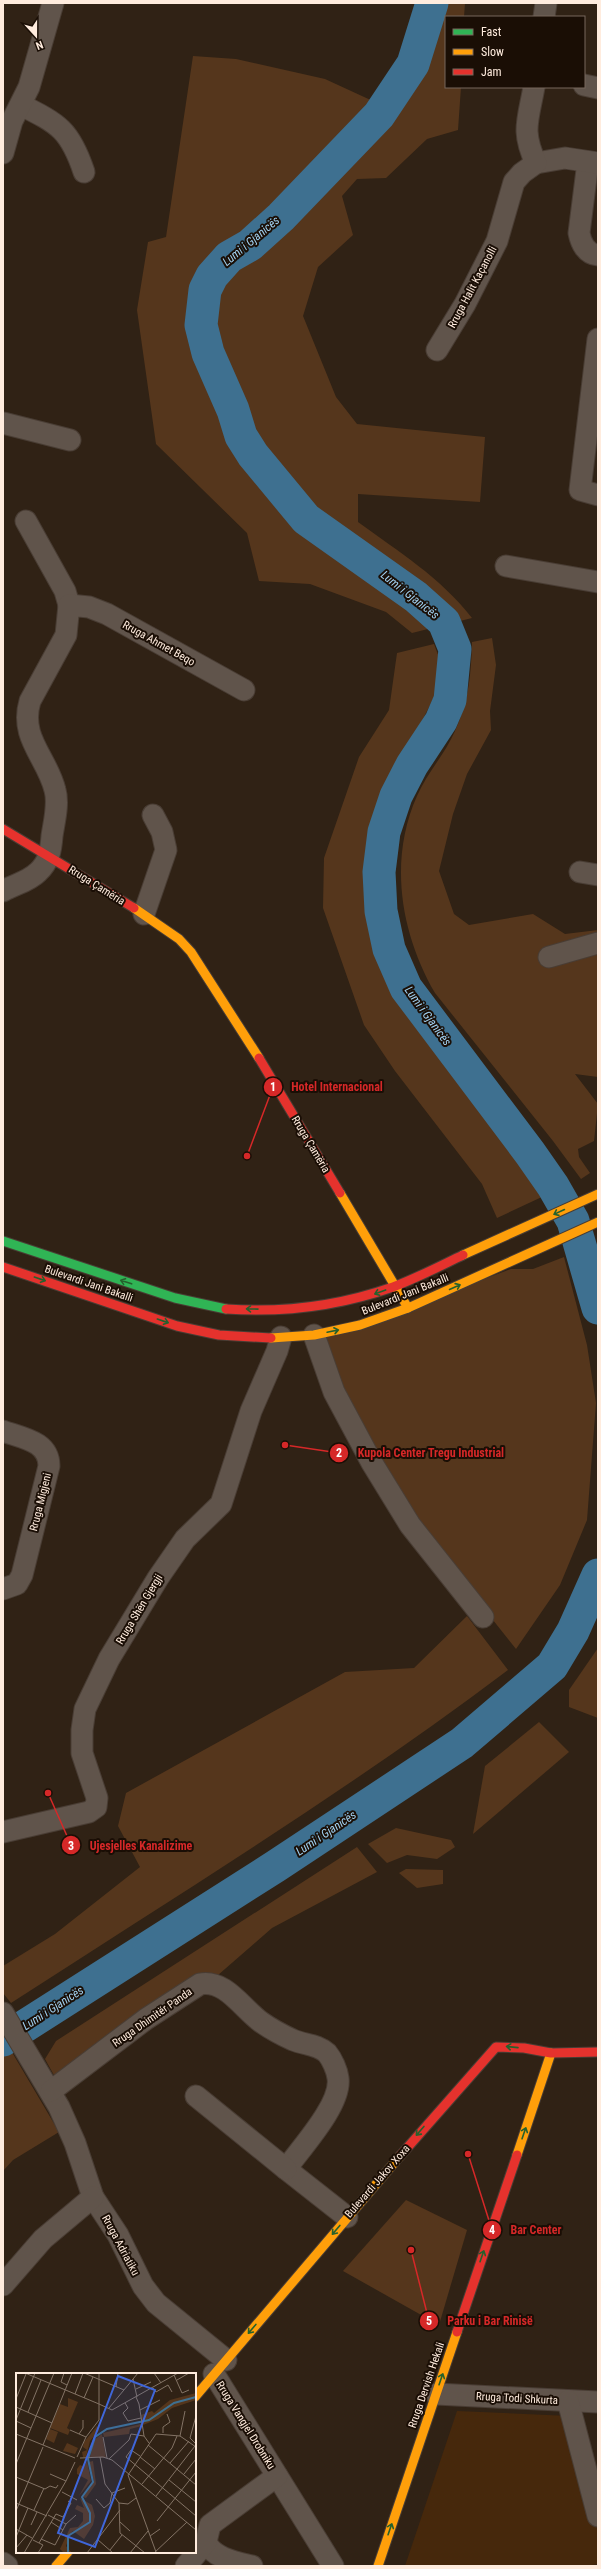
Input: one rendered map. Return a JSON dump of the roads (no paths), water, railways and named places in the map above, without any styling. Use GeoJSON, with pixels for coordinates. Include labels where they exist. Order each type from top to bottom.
{"type":"FeatureCollection","features":[{"type":"Feature","properties":{"kind":"main road","name":"Rruga Çamëria"},"geometry":{"type":"LineString","coordinates":[[3,829],[144,914],[179,939],[212,980],[408,1308]]}},
{"type":"Feature","properties":{"kind":"main road","name":"Bulevardi Jani Bakalli"},"geometry":{"type":"LineString","coordinates":[[3,1241],[168,1296],[226,1309],[258,1310],[330,1305],[369,1296],[395,1286],[596,1195]]}},
{"type":"Feature","properties":{"kind":"main road","name":"Bulevardi Jani Bakalli"},"geometry":{"type":"LineString","coordinates":[[3,1267],[177,1326],[219,1335],[281,1337],[314,1335],[360,1325],[408,1308],[598,1222]]}},
{"type":"Feature","properties":{"kind":"main road","name":"Bulevardi Jakov Xoxa"},"geometry":{"type":"LineString","coordinates":[[196,2396],[347,2217],[496,2047],[524,2048],[551,2053],[598,2052]]}},
{"type":"Feature","properties":{"kind":"main road","name":"Rruga Dervish Hekali"},"geometry":{"type":"LineString","coordinates":[[378,2566],[551,2053]]}},
{"type":"Feature","properties":{"kind":"main road"},"geometry":{"type":"LineString","coordinates":[[56,2566],[67,2553]]}},
{"type":"Feature","properties":{"kind":"street"},"geometry":{"type":"LineString","coordinates":[[3,153],[12,115],[29,87],[53,3]]}},
{"type":"Feature","properties":{"kind":"street"},"geometry":{"type":"LineString","coordinates":[[544,16],[546,3]]}},
{"type":"Feature","properties":{"kind":"street"},"geometry":{"type":"LineString","coordinates":[[585,85],[598,88]]}},
{"type":"Feature","properties":{"kind":"street"},"geometry":{"type":"LineString","coordinates":[[534,88],[526,131],[527,144],[536,163]]}},
{"type":"Feature","properties":{"kind":"street"},"geometry":{"type":"LineString","coordinates":[[12,115],[56,123],[78,152],[84,172]]}},
{"type":"Feature","properties":{"kind":"street","name":"Rruga Halit Kaçanolli"},"geometry":{"type":"LineString","coordinates":[[437,350],[465,304],[497,241],[514,182],[522,173],[536,163],[565,158],[593,163],[579,233],[581,244],[592,254],[598,255]]}},
{"type":"Feature","properties":{"kind":"street"},"geometry":{"type":"LineString","coordinates":[[598,339],[580,490],[598,495]]}},
{"type":"Feature","properties":{"kind":"street"},"geometry":{"type":"LineString","coordinates":[[3,423],[70,440]]}},
{"type":"Feature","properties":{"kind":"street"},"geometry":{"type":"LineString","coordinates":[[3,891],[30,879],[39,871],[50,856],[56,805],[56,791],[30,736],[26,722],[30,701],[66,635],[69,605],[65,591],[26,521]]}},
{"type":"Feature","properties":{"kind":"street"},"geometry":{"type":"LineString","coordinates":[[506,566],[598,582]]}},
{"type":"Feature","properties":{"kind":"street","name":"Rruga Ahmet Beqo"},"geometry":{"type":"LineString","coordinates":[[69,605],[89,607],[106,614],[244,690]]}},
{"type":"Feature","properties":{"kind":"street"},"geometry":{"type":"LineString","coordinates":[[144,914],[166,850],[162,832],[153,815]]}},
{"type":"Feature","properties":{"kind":"street"},"geometry":{"type":"LineString","coordinates":[[549,956],[598,943]]}},
{"type":"Feature","properties":{"kind":"street"},"geometry":{"type":"LineString","coordinates":[[314,1335],[334,1392],[372,1463],[410,1525],[483,1617]]}},
{"type":"Feature","properties":{"kind":"street","name":"Rruga Shën Gjergji"},"geometry":{"type":"LineString","coordinates":[[3,1832],[89,1812],[96,1807],[97,1798],[82,1753],[82,1730],[85,1710],[109,1659],[158,1578],[185,1539],[221,1504],[251,1411],[281,1337]]}},
{"type":"Feature","properties":{"kind":"street","name":"Rruga Migjeni"},"geometry":{"type":"LineString","coordinates":[[3,1431],[45,1449],[49,1457],[49,1466],[22,1575],[17,1584],[3,1589]]}},
{"type":"Feature","properties":{"kind":"street","name":"Rruga Dhimitër Panda"},"geometry":{"type":"LineString","coordinates":[[47,2086],[200,1984],[210,1982],[221,1987],[261,2022],[278,2033],[294,2041],[314,2045],[327,2053],[334,2065],[338,2078],[338,2091],[319,2124],[286,2169]]}},
{"type":"Feature","properties":{"kind":"street"},"geometry":{"type":"LineString","coordinates":[[3,2013],[47,2086],[75,2143],[93,2197],[43,2239],[3,2285]]}},
{"type":"Feature","properties":{"kind":"street"},"geometry":{"type":"LineString","coordinates":[[196,2096],[347,2217]]}},
{"type":"Feature","properties":{"kind":"street","name":"Rruga Adriatiku"},"geometry":{"type":"LineString","coordinates":[[93,2197],[118,2235],[134,2270],[156,2302],[220,2367]]}},
{"type":"Feature","properties":{"kind":"street","name":"Rruga Vangjel Drobniku"},"geometry":{"type":"LineString","coordinates":[[220,2367],[277,2476],[333,2566]]}},
{"type":"Feature","properties":{"kind":"street","name":"Rruga Todi Shkurta"},"geometry":{"type":"LineString","coordinates":[[436,2394],[598,2402]]}},
{"type":"Feature","properties":{"kind":"street"},"geometry":{"type":"LineString","coordinates":[[568,2401],[598,2516]]}},
{"type":"Feature","properties":{"kind":"street","name":"Rruga Vangjel Drobniku"},"geometry":{"type":"LineString","coordinates":[[186,2566],[206,2542],[210,2525],[277,2476]]}},
{"type":"Feature","properties":{"kind":"street"},"geometry":{"type":"LineString","coordinates":[[206,2542],[210,2550],[222,2557],[252,2566]]}},
{"type":"Feature","properties":{"kind":"street"},"geometry":{"type":"LineString","coordinates":[[3,2563],[7,2566]]}},
{"type":"Feature","properties":{"kind":"waterway","name":"Lumi i Gjanicës"},"geometry":{"type":"LineString","coordinates":[[432,3],[413,64],[379,115],[281,217],[250,245],[229,257],[212,276],[205,290],[201,325],[208,353],[233,410],[241,436],[253,455],[306,519],[416,597],[444,622],[455,649],[450,700],[441,721],[412,765],[396,796],[384,832],[379,872],[381,911],[389,949],[406,988],[530,1153],[553,1186],[573,1221],[598,1308]]}},
{"type":"Feature","properties":{"kind":"waterway","name":"Lumi i Gjanicës"},"geometry":{"type":"LineString","coordinates":[[3,2040],[276,1866],[462,1743],[552,1666],[573,1631],[598,1575]]}},
{"type":"Feature","properties":{"kind":"place","name":"Hotel Internacional"},"geometry":{"type":"Point","coordinates":[247,1156]}},
{"type":"Feature","properties":{"kind":"place","name":"Kupola Center Tregu Industrial"},"geometry":{"type":"Point","coordinates":[285,1445]}},
{"type":"Feature","properties":{"kind":"place","name":"Ujesjelles Kanalizime"},"geometry":{"type":"Point","coordinates":[48,1793]}},
{"type":"Feature","properties":{"kind":"place","name":"Bar Center"},"geometry":{"type":"Point","coordinates":[468,2154]}},
{"type":"Feature","properties":{"kind":"place","name":"Parku i Bar Rinisë"},"geometry":{"type":"Point","coordinates":[411,2250]}}]}
